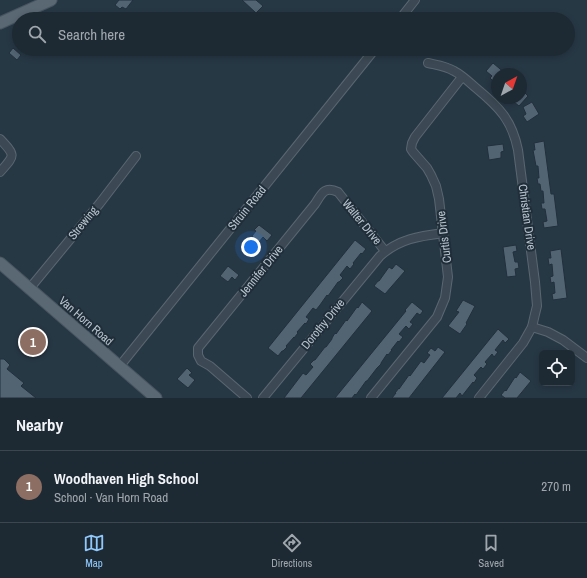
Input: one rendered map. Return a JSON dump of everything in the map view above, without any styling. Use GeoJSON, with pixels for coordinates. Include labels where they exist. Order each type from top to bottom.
{"type":"FeatureCollection","features":[{"type":"Feature","properties":{"kind":"main road"},"geometry":{"type":"LineString","coordinates":[[24,12],[51,0]]}},
{"type":"Feature","properties":{"kind":"main road"},"geometry":{"type":"LineString","coordinates":[[0,23],[12,18]]}},
{"type":"Feature","properties":{"kind":"main road","name":"Van Horn Road"},"geometry":{"type":"LineString","coordinates":[[0,263],[156,398]]}},
{"type":"Feature","properties":{"kind":"street"},"geometry":{"type":"LineString","coordinates":[[406,12],[415,0]]}},
{"type":"Feature","properties":{"kind":"street","name":"Struin Road"},"geometry":{"type":"LineString","coordinates":[[119,367],[370,56]]}},
{"type":"Feature","properties":{"kind":"street","name":"Christian Drive"},"geometry":{"type":"LineString","coordinates":[[428,63],[440,65],[455,71],[491,100],[509,124],[516,141],[535,282],[535,314],[532,327],[523,343],[479,398]]}},
{"type":"Feature","properties":{"kind":"street","name":"Curtis Drive"},"geometry":{"type":"LineString","coordinates":[[371,398],[437,317],[444,304],[448,277],[439,199],[436,186],[431,175],[413,152],[411,146],[415,137],[462,77]]}},
{"type":"Feature","properties":{"kind":"street"},"geometry":{"type":"LineString","coordinates":[[0,139],[10,150],[12,156],[0,172]]}},
{"type":"Feature","properties":{"kind":"street","name":"Strewing"},"geometry":{"type":"LineString","coordinates":[[30,288],[100,203],[136,156]]}},
{"type":"Feature","properties":{"kind":"street","name":"Walter Drive"},"geometry":{"type":"LineString","coordinates":[[326,190],[329,189],[338,192],[385,251],[408,239],[424,235],[444,233]]}},
{"type":"Feature","properties":{"kind":"street","name":"Jennifer Drive"},"geometry":{"type":"LineString","coordinates":[[247,398],[201,360],[198,353],[198,348],[315,204],[321,193],[326,190]]}},
{"type":"Feature","properties":{"kind":"street","name":"Dorothy Drive"},"geometry":{"type":"LineString","coordinates":[[263,398],[375,260],[385,251]]}},
{"type":"Feature","properties":{"kind":"street"},"geometry":{"type":"LineString","coordinates":[[532,327],[548,332],[563,340],[587,358]]}},
{"type":"Feature","properties":{"kind":"building"},"geometry":{"type":"Polygon","coordinates":[[[119,0],[133,0],[126,9],[122,7],[120,9],[115,5],[119,0]]]}},
{"type":"Feature","properties":{"kind":"building"},"geometry":{"type":"Polygon","coordinates":[[[242,0],[256,0],[263,6],[257,12],[255,12],[242,0]]]}},
{"type":"Feature","properties":{"kind":"building"},"geometry":{"type":"Polygon","coordinates":[[[12,56],[20,56],[17,60],[12,56]]]}},
{"type":"Feature","properties":{"kind":"building"},"geometry":{"type":"Polygon","coordinates":[[[493,63],[499,68],[491,68],[491,75],[486,71],[493,63]]]}},
{"type":"Feature","properties":{"kind":"building"},"geometry":{"type":"Polygon","coordinates":[[[532,102],[539,114],[527,122],[523,116],[526,114],[523,107],[532,102]]]}},
{"type":"Feature","properties":{"kind":"building"},"geometry":{"type":"Polygon","coordinates":[[[544,141],[551,194],[554,194],[558,226],[544,228],[543,222],[547,221],[545,209],[542,209],[541,203],[544,203],[543,191],[541,191],[540,184],[538,184],[538,166],[536,166],[533,150],[535,150],[534,143],[544,141]]]}},
{"type":"Feature","properties":{"kind":"building"},"geometry":{"type":"Polygon","coordinates":[[[503,144],[504,151],[501,152],[501,158],[489,160],[487,146],[503,144]]]}},
{"type":"Feature","properties":{"kind":"building"},"geometry":{"type":"Polygon","coordinates":[[[259,225],[272,235],[267,241],[263,237],[259,242],[252,236],[256,231],[254,230],[259,225]]]}},
{"type":"Feature","properties":{"kind":"building"},"geometry":{"type":"Polygon","coordinates":[[[355,240],[366,249],[353,263],[354,264],[350,269],[347,266],[340,275],[343,278],[338,282],[328,296],[327,295],[316,310],[313,308],[306,317],[309,319],[306,324],[305,323],[297,332],[298,333],[286,346],[287,347],[278,356],[268,348],[355,240]]]}},
{"type":"Feature","properties":{"kind":"building"},"geometry":{"type":"Polygon","coordinates":[[[516,245],[517,251],[513,252],[515,262],[518,262],[519,268],[515,269],[516,276],[507,277],[503,247],[516,245]]]}},
{"type":"Feature","properties":{"kind":"building"},"geometry":{"type":"Polygon","coordinates":[[[561,249],[567,298],[553,300],[552,294],[555,293],[554,282],[551,283],[550,277],[553,276],[552,264],[549,265],[548,258],[551,258],[550,251],[561,249]]]}},
{"type":"Feature","properties":{"kind":"building"},"geometry":{"type":"Polygon","coordinates":[[[396,264],[405,271],[385,294],[374,286],[389,267],[392,269],[396,264]]]}},
{"type":"Feature","properties":{"kind":"building"},"geometry":{"type":"Polygon","coordinates":[[[228,266],[239,275],[235,280],[232,277],[228,282],[220,276],[228,266]]]}},
{"type":"Feature","properties":{"kind":"building"},"geometry":{"type":"Polygon","coordinates":[[[463,300],[475,306],[466,323],[467,324],[460,334],[448,326],[459,312],[456,311],[463,300]]]}},
{"type":"Feature","properties":{"kind":"building"},"geometry":{"type":"Polygon","coordinates":[[[362,302],[372,311],[301,398],[284,398],[303,373],[306,375],[313,367],[310,364],[326,347],[335,333],[336,334],[362,302]]]}},
{"type":"Feature","properties":{"kind":"building"},"geometry":{"type":"Polygon","coordinates":[[[412,302],[423,311],[420,315],[417,313],[410,322],[413,324],[409,329],[406,326],[399,334],[403,337],[399,342],[398,341],[388,355],[387,354],[381,364],[356,395],[355,394],[352,398],[335,398],[406,311],[405,310],[412,302]]]}},
{"type":"Feature","properties":{"kind":"building"},"geometry":{"type":"Polygon","coordinates":[[[498,329],[509,339],[505,343],[503,340],[495,350],[498,352],[494,357],[492,354],[485,362],[487,364],[483,369],[481,367],[474,375],[477,378],[474,383],[473,382],[462,396],[460,393],[456,398],[442,398],[498,329]]]}},
{"type":"Feature","properties":{"kind":"building"},"geometry":{"type":"Polygon","coordinates":[[[438,347],[445,352],[409,398],[392,398],[421,361],[424,363],[430,355],[427,353],[431,348],[435,351],[438,347]]]}},
{"type":"Feature","properties":{"kind":"building"},"geometry":{"type":"Polygon","coordinates":[[[0,359],[4,359],[10,365],[7,369],[24,383],[21,386],[36,398],[0,398],[0,359]]]}},
{"type":"Feature","properties":{"kind":"building"},"geometry":{"type":"Polygon","coordinates":[[[187,368],[192,373],[189,375],[195,380],[188,388],[177,379],[187,368]]]}},
{"type":"Feature","properties":{"kind":"building"},"geometry":{"type":"Polygon","coordinates":[[[520,372],[531,381],[517,398],[505,398],[501,395],[505,390],[506,391],[520,372]]]}},
{"type":"Feature","properties":{"kind":"place","name":"Woodhaven High School"},"geometry":{"type":"Point","coordinates":[33,342]}}]}
